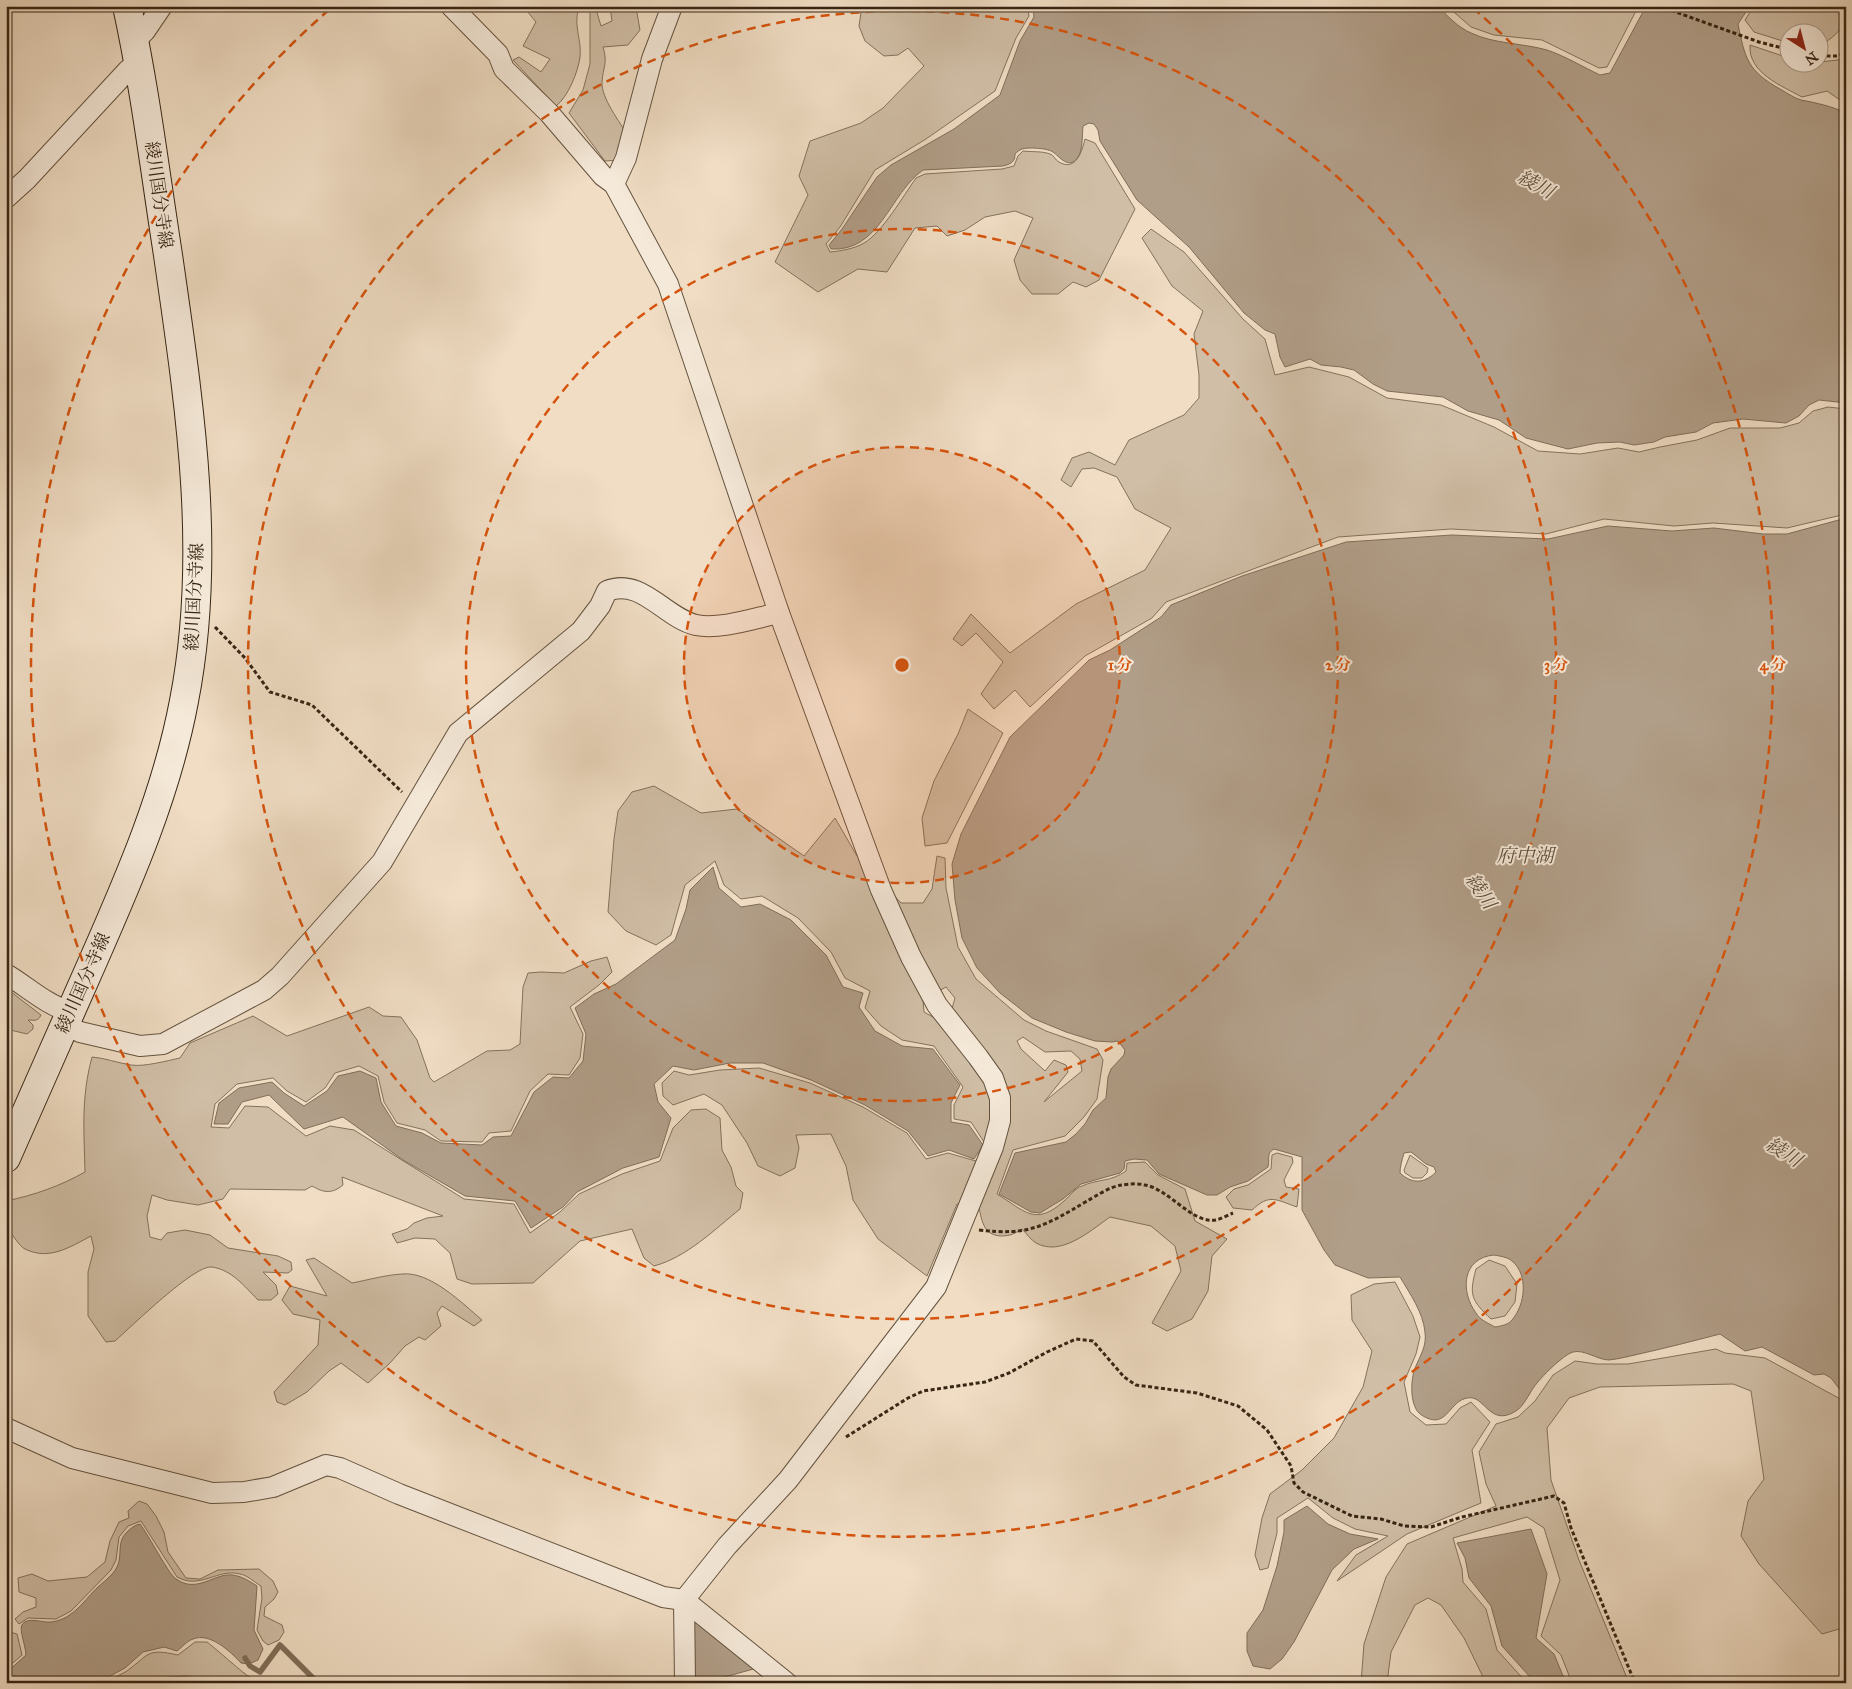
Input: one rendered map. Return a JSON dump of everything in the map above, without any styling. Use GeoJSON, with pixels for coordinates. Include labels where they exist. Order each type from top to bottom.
{"type":"FeatureCollection","features":[{"type":"Feature","properties":{"kind":"main road","name":"綾川国分寺線"},"geometry":{"type":"LineString","coordinates":[[6,1158],[129,879],[152,820],[173,751],[184,701],[195,617],[198,574],[197,504],[188,391],[137,52],[127,6]]}},
{"type":"Feature","properties":{"kind":"street"},"geometry":{"type":"LineString","coordinates":[[6,198],[27,179],[128,70],[145,31],[162,6]]}},
{"type":"Feature","properties":{"kind":"street"},"geometry":{"type":"LineString","coordinates":[[451,6],[498,54],[504,69],[550,113],[603,176],[614,184],[668,284],[779,613],[881,890],[911,957],[937,1005],[993,1078],[1000,1098],[1000,1121],[993,1147],[936,1287],[788,1480],[727,1546],[684,1600],[684,1683]]}},
{"type":"Feature","properties":{"kind":"street"},"geometry":{"type":"LineString","coordinates":[[614,184],[626,158],[652,59],[672,6]]}},
{"type":"Feature","properties":{"kind":"street"},"geometry":{"type":"LineString","coordinates":[[6,974],[59,1009],[80,1032],[140,1046],[163,1044],[264,990],[280,976],[382,862],[458,733],[581,631],[600,606],[607,591],[614,588],[632,588],[679,619],[697,625],[720,625],[779,613]]}},
{"type":"Feature","properties":{"kind":"street"},"geometry":{"type":"LineString","coordinates":[[6,1428],[72,1458],[212,1493],[244,1492],[273,1487],[326,1465],[340,1468],[400,1494],[662,1597],[684,1600],[787,1683]]}},
{"type":"Feature","properties":{"kind":"path"},"geometry":{"type":"LineString","coordinates":[[1659,6],[1759,42],[1780,47]]}},
{"type":"Feature","properties":{"kind":"path"},"geometry":{"type":"LineString","coordinates":[[1830,56],[1846,53]]}},
{"type":"Feature","properties":{"kind":"path"},"geometry":{"type":"LineString","coordinates":[[195,617],[217,628],[244,658],[270,692],[312,706],[415,805]]}},
{"type":"Feature","properties":{"kind":"path"},"geometry":{"type":"LineString","coordinates":[[962,1222],[978,1230],[1004,1233],[1032,1229],[1053,1221],[1119,1185],[1145,1185],[1165,1194],[1198,1218],[1215,1221],[1234,1213]]}},
{"type":"Feature","properties":{"kind":"path"},"geometry":{"type":"LineString","coordinates":[[811,1450],[847,1437],[908,1398],[923,1391],[985,1382],[1009,1373],[1047,1352],[1076,1339],[1093,1341],[1124,1377],[1136,1385],[1197,1393],[1238,1406],[1267,1430],[1291,1466],[1294,1482],[1303,1492],[1352,1516],[1380,1519],[1404,1526],[1431,1528],[1462,1517],[1554,1496],[1564,1504],[1571,1528],[1635,1683]]}},
{"type":"Feature","properties":{"kind":"shaded area"},"geometry":{"type":"Polygon","coordinates":[[[526,6],[580,6],[577,19],[580,50],[579,63],[575,77],[565,97],[556,106],[513,60],[519,57],[541,72],[550,59],[523,46],[536,22],[527,11],[526,6]]]}},
{"type":"Feature","properties":{"kind":"shaded area"},"geometry":{"type":"Polygon","coordinates":[[[595,6],[601,26],[612,21],[610,7],[632,6],[637,13],[640,30],[628,45],[603,47],[605,61],[603,88],[608,102],[628,136],[619,160],[605,161],[569,113],[583,90],[590,64],[590,11],[595,6]]]}},
{"type":"Feature","properties":{"kind":"shaded area"},"geometry":{"type":"Polygon","coordinates":[[[862,6],[1027,6],[1029,16],[1016,38],[995,91],[926,139],[875,170],[840,227],[826,244],[830,252],[856,247],[871,238],[885,223],[916,178],[925,174],[1002,169],[1014,166],[1018,156],[1023,151],[1047,153],[1053,155],[1059,162],[1070,164],[1080,154],[1085,139],[1095,143],[1135,209],[1099,280],[1086,287],[1073,282],[1058,294],[1032,294],[1020,280],[1014,260],[1033,218],[1015,211],[985,217],[965,230],[947,236],[937,226],[915,228],[887,272],[858,269],[818,292],[775,262],[808,195],[799,176],[810,141],[861,123],[883,108],[924,66],[908,48],[898,55],[884,56],[865,41],[859,26],[862,6]]]}},
{"type":"Feature","properties":{"kind":"shaded area"},"geometry":{"type":"Polygon","coordinates":[[[1447,6],[1638,7],[1607,67],[1599,68],[1542,40],[1494,35],[1471,27],[1447,6]]]}},
{"type":"Feature","properties":{"kind":"shaded area"},"geometry":{"type":"Polygon","coordinates":[[[1754,6],[1846,6],[1845,23],[1830,39],[1830,22],[1780,22],[1780,40],[1754,32],[1745,20],[1754,6]]]}},
{"type":"Feature","properties":{"kind":"shaded area"},"geometry":{"type":"Polygon","coordinates":[[[1750,45],[1780,55],[1780,72],[1830,72],[1830,61],[1846,59],[1846,104],[1827,91],[1802,97],[1776,83],[1760,71],[1751,55],[1750,45]]]}},
{"type":"Feature","properties":{"kind":"shaded area"},"geometry":{"type":"Polygon","coordinates":[[[1151,229],[1184,252],[1243,319],[1265,339],[1275,375],[1309,367],[1349,377],[1387,398],[1441,405],[1494,427],[1538,451],[1580,454],[1618,448],[1639,452],[1697,440],[1730,428],[1780,428],[1799,423],[1813,411],[1828,407],[1846,409],[1846,514],[1787,528],[1713,523],[1674,526],[1604,519],[1546,534],[1451,529],[1338,537],[1166,602],[1152,618],[1085,656],[1030,707],[1015,690],[994,709],[981,694],[1003,662],[976,633],[962,646],[953,639],[971,614],[1010,653],[1076,604],[1145,570],[1171,528],[1135,509],[1117,477],[1094,468],[1082,469],[1071,487],[1061,480],[1072,458],[1089,452],[1115,465],[1129,440],[1184,415],[1199,398],[1199,375],[1194,334],[1203,311],[1172,286],[1142,238],[1151,229]]]}},
{"type":"Feature","properties":{"kind":"shaded area"},"geometry":{"type":"Polygon","coordinates":[[[968,709],[1003,733],[947,843],[925,846],[922,818],[934,781],[958,734],[968,709]]]}},
{"type":"Feature","properties":{"kind":"shaded area"},"geometry":{"type":"Polygon","coordinates":[[[654,786],[701,813],[737,809],[804,856],[835,818],[857,856],[901,903],[923,903],[932,889],[937,856],[945,858],[946,888],[958,947],[976,979],[1024,1020],[1046,1031],[1097,1049],[1103,1060],[1097,1099],[1084,1117],[1065,1136],[1013,1150],[997,1194],[1023,1211],[1037,1215],[1054,1209],[1079,1187],[1120,1175],[1126,1171],[1127,1163],[1145,1162],[1158,1175],[1185,1189],[1195,1221],[1227,1239],[1212,1256],[1208,1291],[1192,1319],[1167,1331],[1152,1323],[1181,1271],[1175,1246],[1151,1226],[1110,1217],[1084,1235],[1065,1245],[1046,1246],[1034,1242],[1022,1229],[1007,1236],[990,1233],[984,1225],[978,1204],[957,1204],[927,1276],[878,1239],[853,1200],[846,1166],[831,1134],[796,1135],[799,1148],[795,1168],[780,1176],[758,1166],[747,1143],[722,1105],[704,1094],[673,1105],[663,1096],[662,1083],[674,1071],[689,1075],[720,1070],[759,1068],[810,1083],[863,1107],[907,1133],[926,1159],[948,1153],[976,1161],[986,1145],[971,1122],[954,1119],[954,1105],[963,1087],[934,1046],[902,1040],[881,1026],[865,1008],[870,991],[845,978],[831,952],[798,918],[762,896],[741,899],[724,885],[715,861],[685,885],[671,935],[656,945],[626,931],[608,912],[618,811],[632,792],[654,786]],[[946,987],[923,1000],[924,1012],[940,1021],[951,1012],[955,998],[946,987]],[[1023,1037],[1017,1041],[1021,1049],[1045,1071],[1054,1060],[1066,1065],[1068,1072],[1044,1102],[1082,1071],[1080,1059],[1071,1051],[1045,1052],[1023,1037]]]}},
{"type":"Feature","properties":{"kind":"shaded area"},"geometry":{"type":"Polygon","coordinates":[[[607,957],[612,972],[599,985],[570,1007],[583,1034],[580,1058],[569,1075],[548,1074],[530,1091],[511,1131],[489,1133],[482,1142],[441,1141],[425,1130],[397,1123],[384,1102],[378,1076],[359,1066],[335,1073],[325,1088],[306,1102],[287,1091],[273,1078],[237,1084],[215,1104],[211,1127],[229,1128],[245,1106],[268,1107],[306,1136],[330,1126],[354,1130],[464,1199],[514,1204],[530,1233],[560,1212],[579,1194],[622,1174],[660,1161],[673,1128],[691,1110],[706,1109],[720,1118],[722,1150],[731,1167],[736,1186],[743,1193],[740,1209],[689,1250],[666,1262],[654,1266],[644,1258],[632,1229],[580,1241],[533,1283],[472,1284],[457,1279],[450,1253],[435,1239],[415,1238],[397,1243],[392,1234],[407,1229],[414,1223],[427,1218],[443,1216],[342,1177],[343,1185],[328,1192],[312,1186],[305,1190],[230,1189],[223,1199],[198,1205],[167,1200],[152,1195],[147,1216],[150,1237],[161,1240],[167,1233],[185,1230],[210,1235],[228,1248],[278,1256],[291,1262],[292,1270],[288,1273],[263,1272],[276,1285],[278,1294],[271,1300],[258,1300],[226,1271],[212,1267],[204,1269],[178,1285],[115,1341],[106,1342],[88,1316],[88,1272],[94,1249],[91,1236],[59,1251],[42,1254],[25,1249],[9,1231],[6,1231],[6,1201],[47,1190],[85,1172],[85,1100],[88,1072],[92,1057],[131,1065],[155,1063],[180,1058],[190,1043],[253,1016],[287,1036],[369,1007],[383,1016],[401,1017],[417,1040],[430,1078],[434,1082],[487,1051],[510,1050],[520,1044],[523,987],[528,973],[564,973],[591,961],[607,957]]]}},
{"type":"Feature","properties":{"kind":"shaded area"},"geometry":{"type":"Polygon","coordinates":[[[6,988],[41,1015],[37,1020],[28,1020],[33,1025],[33,1029],[27,1034],[6,1029],[6,988]]]}},
{"type":"Feature","properties":{"kind":"shaded area"},"geometry":{"type":"Polygon","coordinates":[[[1277,1153],[1292,1157],[1293,1162],[1284,1180],[1286,1187],[1299,1189],[1297,1207],[1278,1200],[1269,1200],[1264,1201],[1252,1210],[1233,1208],[1226,1197],[1234,1189],[1248,1185],[1271,1169],[1272,1155],[1277,1153]]]}},
{"type":"Feature","properties":{"kind":"shaded area"},"geometry":{"type":"Polygon","coordinates":[[[1410,1155],[1428,1168],[1427,1173],[1422,1178],[1413,1178],[1405,1173],[1404,1170],[1410,1155]]]}},
{"type":"Feature","properties":{"kind":"shaded area"},"geometry":{"type":"Polygon","coordinates":[[[314,1258],[352,1283],[402,1274],[413,1274],[424,1278],[455,1297],[482,1320],[474,1326],[442,1306],[437,1313],[441,1326],[425,1340],[419,1337],[405,1346],[368,1383],[341,1363],[329,1371],[307,1392],[285,1405],[277,1402],[274,1392],[318,1345],[320,1320],[293,1314],[282,1300],[290,1286],[327,1296],[306,1260],[314,1258]]]}},
{"type":"Feature","properties":{"kind":"shaded area"},"geometry":{"type":"Polygon","coordinates":[[[1489,1260],[1505,1266],[1517,1284],[1515,1302],[1505,1316],[1491,1319],[1479,1307],[1472,1291],[1476,1269],[1489,1260]]]}},
{"type":"Feature","properties":{"kind":"shaded area"},"geometry":{"type":"Polygon","coordinates":[[[1395,1282],[1413,1316],[1420,1337],[1416,1354],[1404,1382],[1410,1412],[1426,1425],[1446,1424],[1460,1408],[1471,1402],[1490,1422],[1472,1450],[1481,1503],[1407,1534],[1337,1581],[1356,1555],[1388,1536],[1355,1529],[1333,1518],[1308,1498],[1277,1518],[1277,1533],[1268,1568],[1260,1570],[1255,1555],[1262,1518],[1270,1494],[1302,1470],[1334,1438],[1363,1387],[1372,1351],[1352,1320],[1351,1295],[1374,1284],[1395,1282]]]}},
{"type":"Feature","properties":{"kind":"shaded area"},"geometry":{"type":"Polygon","coordinates":[[[1716,1349],[1725,1353],[1765,1358],[1846,1402],[1846,1627],[1822,1634],[1759,1564],[1741,1536],[1748,1501],[1764,1479],[1751,1391],[1733,1384],[1600,1387],[1569,1398],[1547,1428],[1551,1480],[1579,1560],[1629,1683],[1572,1683],[1561,1655],[1541,1636],[1560,1580],[1544,1528],[1527,1517],[1453,1538],[1462,1569],[1463,1582],[1486,1609],[1497,1650],[1527,1683],[1486,1683],[1464,1638],[1441,1605],[1428,1598],[1415,1605],[1391,1652],[1387,1683],[1361,1683],[1364,1644],[1386,1577],[1407,1544],[1496,1506],[1486,1484],[1479,1452],[1496,1424],[1518,1417],[1535,1401],[1553,1375],[1575,1361],[1597,1364],[1628,1364],[1716,1349]]]}},
{"type":"Feature","properties":{"kind":"shaded area"},"geometry":{"type":"Polygon","coordinates":[[[139,1501],[147,1504],[156,1516],[164,1532],[168,1552],[186,1578],[200,1579],[218,1570],[259,1569],[273,1581],[278,1592],[274,1599],[265,1607],[264,1616],[282,1625],[284,1632],[279,1640],[268,1645],[263,1641],[257,1630],[262,1598],[261,1586],[245,1576],[232,1573],[194,1581],[177,1577],[141,1521],[128,1526],[119,1537],[116,1560],[111,1570],[71,1611],[56,1619],[28,1618],[19,1624],[15,1619],[23,1612],[36,1607],[36,1598],[19,1592],[18,1578],[32,1574],[48,1581],[87,1577],[105,1562],[110,1541],[119,1522],[129,1518],[128,1511],[139,1501]]]}},
{"type":"Feature","properties":{"kind":"shaded area"},"geometry":{"type":"Polygon","coordinates":[[[6,1631],[17,1634],[22,1655],[6,1669],[6,1631]]]}},
{"type":"Feature","properties":{"kind":"shaded area"},"geometry":{"type":"Polygon","coordinates":[[[195,1642],[207,1642],[250,1677],[298,1683],[213,1683],[186,1676],[154,1678],[144,1683],[105,1683],[127,1671],[149,1654],[160,1652],[178,1655],[195,1642]]]}},
{"type":"Feature","properties":{"kind":"water","name":"綾川"},"geometry":{"type":"Polygon","coordinates":[[[1033,6],[1438,6],[1458,25],[1480,37],[1547,50],[1600,75],[1610,73],[1644,10],[1644,6],[1750,6],[1738,24],[1746,55],[1754,70],[1769,82],[1796,98],[1846,113],[1846,403],[1819,400],[1809,405],[1799,416],[1786,423],[1743,419],[1713,423],[1696,432],[1665,437],[1654,442],[1634,445],[1620,442],[1597,443],[1568,449],[1526,438],[1499,420],[1468,411],[1443,397],[1387,391],[1373,384],[1354,370],[1321,365],[1310,359],[1285,367],[1280,357],[1275,334],[1265,330],[1244,313],[1189,247],[1137,200],[1100,141],[1098,130],[1094,124],[1089,123],[1083,126],[1080,154],[1071,163],[1064,161],[1053,152],[1028,148],[1019,150],[1012,162],[1003,166],[923,170],[902,192],[873,231],[861,241],[848,247],[831,249],[829,245],[877,177],[891,165],[954,129],[1000,95],[1020,41],[1034,17],[1033,6]]]}},
{"type":"Feature","properties":{"kind":"water","name":"府中湖"},"geometry":{"type":"Polygon","coordinates":[[[1846,518],[1846,1392],[1841,1391],[1831,1378],[1824,1374],[1814,1375],[1762,1347],[1745,1351],[1720,1334],[1613,1360],[1605,1360],[1577,1351],[1573,1352],[1564,1357],[1546,1373],[1516,1411],[1499,1416],[1473,1398],[1467,1398],[1461,1400],[1444,1416],[1434,1420],[1419,1413],[1413,1400],[1413,1378],[1424,1346],[1425,1337],[1422,1317],[1416,1303],[1400,1277],[1368,1278],[1335,1265],[1324,1250],[1302,1210],[1302,1157],[1274,1149],[1269,1154],[1268,1167],[1248,1181],[1230,1187],[1217,1195],[1207,1195],[1159,1174],[1147,1160],[1134,1159],[1125,1161],[1124,1169],[1120,1173],[1081,1184],[1063,1199],[1040,1213],[1031,1212],[999,1194],[1015,1153],[1066,1142],[1085,1124],[1093,1110],[1106,1098],[1108,1077],[1111,1069],[1124,1055],[1125,1050],[1118,1041],[1095,1041],[1032,1018],[1000,993],[977,968],[962,938],[955,900],[952,864],[961,834],[1010,737],[1089,660],[1110,650],[1161,617],[1171,605],[1242,576],[1346,542],[1452,535],[1548,539],[1608,526],[1672,531],[1714,528],[1763,534],[1787,534],[1846,518]],[[1411,1152],[1404,1153],[1400,1173],[1404,1177],[1418,1181],[1427,1179],[1436,1172],[1434,1167],[1426,1164],[1411,1152]],[[1494,1255],[1483,1257],[1475,1262],[1467,1277],[1466,1286],[1471,1304],[1478,1315],[1495,1327],[1510,1322],[1516,1314],[1522,1298],[1523,1282],[1521,1274],[1512,1261],[1494,1255]]]}},
{"type":"Feature","properties":{"kind":"water"},"geometry":{"type":"Polygon","coordinates":[[[713,867],[719,888],[741,907],[760,904],[791,920],[826,955],[843,987],[863,993],[859,1007],[875,1031],[902,1046],[933,1049],[960,1085],[951,1103],[951,1122],[969,1125],[983,1145],[974,1159],[949,1150],[928,1156],[908,1131],[865,1105],[811,1080],[763,1063],[730,1063],[694,1070],[673,1066],[654,1084],[658,1102],[671,1118],[659,1157],[623,1168],[577,1192],[563,1207],[531,1228],[515,1201],[465,1196],[403,1160],[343,1117],[304,1129],[269,1095],[242,1102],[228,1124],[214,1124],[219,1103],[239,1088],[272,1082],[284,1093],[304,1106],[327,1091],[338,1076],[360,1071],[376,1078],[381,1102],[396,1126],[422,1133],[441,1143],[482,1145],[493,1137],[511,1136],[534,1092],[553,1077],[569,1078],[583,1061],[586,1034],[575,1008],[594,994],[616,984],[675,940],[686,909],[690,890],[713,867]]]}},
{"type":"Feature","properties":{"kind":"water"},"geometry":{"type":"Polygon","coordinates":[[[1307,1506],[1328,1524],[1350,1534],[1378,1539],[1354,1549],[1332,1570],[1294,1642],[1282,1659],[1270,1669],[1253,1666],[1247,1651],[1247,1633],[1263,1610],[1277,1566],[1284,1532],[1284,1520],[1307,1506]]]}},
{"type":"Feature","properties":{"kind":"water"},"geometry":{"type":"Polygon","coordinates":[[[140,1524],[168,1570],[176,1579],[184,1583],[198,1584],[225,1575],[232,1575],[257,1586],[254,1630],[263,1649],[258,1660],[249,1664],[241,1663],[220,1644],[206,1638],[200,1638],[191,1640],[177,1651],[164,1647],[143,1652],[125,1668],[97,1683],[6,1683],[6,1673],[26,1655],[21,1630],[24,1622],[31,1620],[58,1621],[75,1611],[115,1571],[119,1562],[124,1536],[136,1525],[140,1524]]]}},
{"type":"Feature","properties":{"kind":"water"},"geometry":{"type":"Polygon","coordinates":[[[1531,1529],[1547,1574],[1536,1638],[1554,1654],[1566,1683],[1539,1683],[1530,1677],[1502,1646],[1491,1606],[1469,1578],[1465,1558],[1457,1543],[1531,1529]]]}},
{"type":"Feature","properties":{"kind":"water"},"geometry":{"type":"Polygon","coordinates":[[[703,1621],[757,1668],[703,1683],[692,1683],[691,1624],[703,1621]]]}},
{"type":"Feature","properties":{"kind":"waterway"},"geometry":{"type":"LineString","coordinates":[[245,1658],[250,1666],[260,1672],[280,1645],[318,1683]]}}]}
